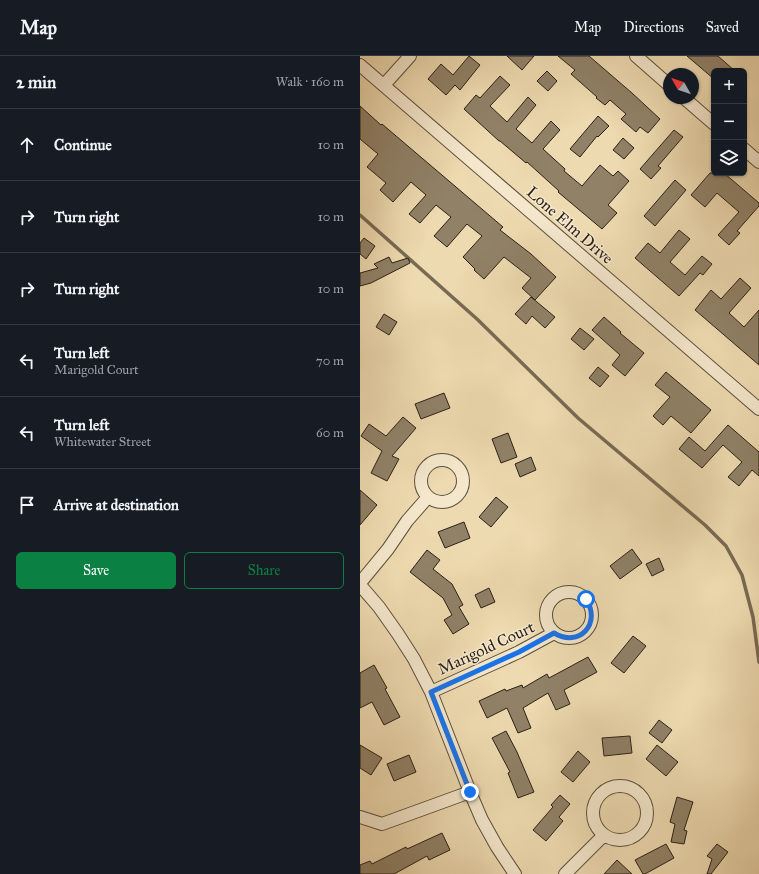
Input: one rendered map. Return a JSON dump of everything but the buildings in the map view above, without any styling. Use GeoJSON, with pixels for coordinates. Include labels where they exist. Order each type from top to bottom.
{"type":"FeatureCollection","features":[{"type":"Feature","properties":{"kind":"street"},"geometry":{"type":"LineString","coordinates":[[384,85],[410,56]]}},
{"type":"Feature","properties":{"kind":"street"},"geometry":{"type":"LineString","coordinates":[[636,56],[663,80]]}},
{"type":"Feature","properties":{"kind":"street","name":"Lone Elm Drive"},"geometry":{"type":"LineString","coordinates":[[360,65],[759,408]]}},
{"type":"Feature","properties":{"kind":"street"},"geometry":{"type":"LineString","coordinates":[[691,104],[711,121]]}},
{"type":"Feature","properties":{"kind":"street"},"geometry":{"type":"LineString","coordinates":[[747,152],[759,162]]}},
{"type":"Feature","properties":{"kind":"street"},"geometry":{"type":"LineString","coordinates":[[428,497],[407,521],[388,549],[360,584],[379,607],[414,659],[431,692],[482,820],[497,847],[515,874]]}},
{"type":"Feature","properties":{"kind":"street","name":"Marigold Court"},"geometry":{"type":"LineString","coordinates":[[431,692],[519,652],[554,633]]}},
{"type":"Feature","properties":{"kind":"street"},"geometry":{"type":"LineString","coordinates":[[615,786],[624,786],[633,789],[640,795],[646,810],[646,819],[642,827],[636,834],[621,840],[604,835],[598,829],[594,820],[593,812],[595,802],[607,789],[615,786]]}},
{"type":"Feature","properties":{"kind":"street"},"geometry":{"type":"LineString","coordinates":[[360,817],[382,824],[470,792]]}},
{"type":"Feature","properties":{"kind":"street"},"geometry":{"type":"LineString","coordinates":[[565,874],[604,835]]}},
{"type":"Feature","properties":{"kind":"waterway"},"geometry":{"type":"LineString","coordinates":[[360,215],[477,319],[578,418],[705,525],[726,546],[742,575],[753,617],[759,662]]}},
{"type":"Feature","properties":{"kind":"route"},"geometry":{"type":"LineString","coordinates":[[470,792],[431,692],[519,652],[554,633],[567,638],[580,635],[586,631],[592,619],[590,605],[586,599]]}}]}
